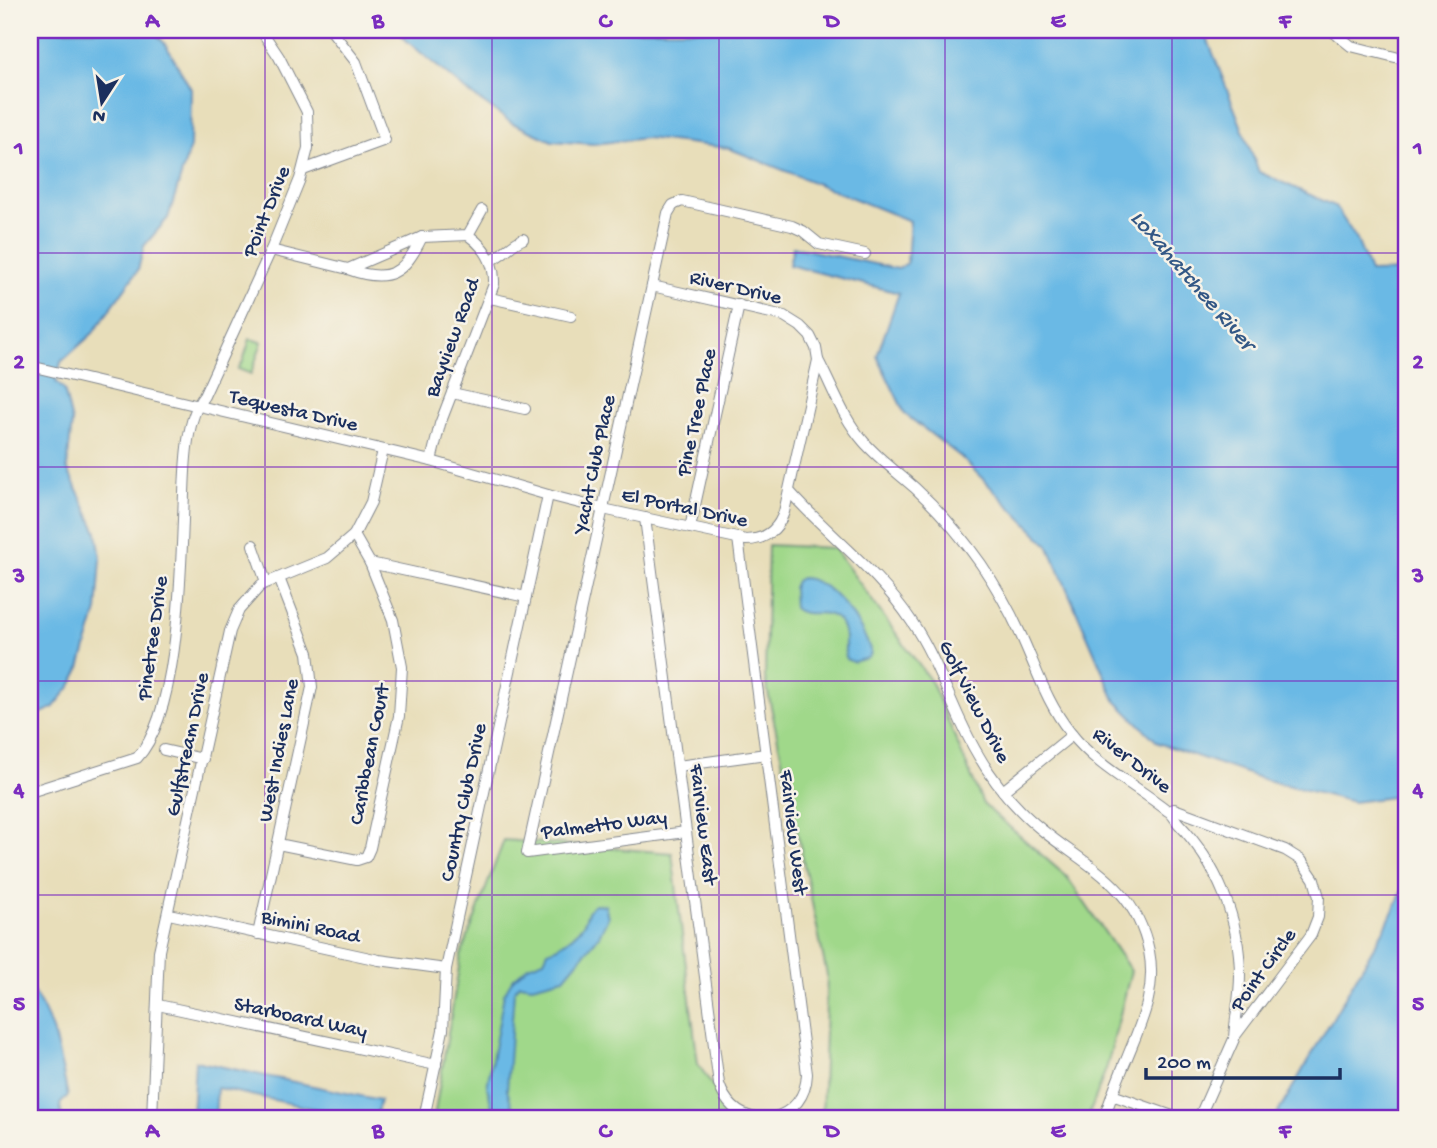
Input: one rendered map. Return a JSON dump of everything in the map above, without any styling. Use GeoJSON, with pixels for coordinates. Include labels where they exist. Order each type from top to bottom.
{"type":"FeatureCollection","features":[{"type":"Feature","properties":{"kind":"street","name":"Point Drive"},"geometry":{"type":"LineString","coordinates":[[197,405],[204,396],[271,250],[303,170],[309,138],[307,113],[279,57],[261,30]]}},
{"type":"Feature","properties":{"kind":"street"},"geometry":{"type":"LineString","coordinates":[[303,170],[385,140],[356,62],[331,30]]}},
{"type":"Feature","properties":{"kind":"street"},"geometry":{"type":"LineString","coordinates":[[1331,30],[1342,41],[1362,50],[1407,60]]}},
{"type":"Feature","properties":{"kind":"street","name":"Yacht Club Place"},"geometry":{"type":"LineString","coordinates":[[527,853],[668,213],[677,202],[682,201],[792,226],[819,244],[865,254]]}},
{"type":"Feature","properties":{"kind":"street"},"geometry":{"type":"LineString","coordinates":[[348,269],[422,237],[468,235],[482,210]]}},
{"type":"Feature","properties":{"kind":"street","name":"Bayview Road"},"geometry":{"type":"LineString","coordinates":[[431,461],[440,424],[490,298],[494,279],[490,260],[476,240],[468,235]]}},
{"type":"Feature","properties":{"kind":"street"},"geometry":{"type":"LineString","coordinates":[[271,250],[366,276],[394,274],[413,256],[422,237]]}},
{"type":"Feature","properties":{"kind":"street"},"geometry":{"type":"LineString","coordinates":[[490,260],[498,257],[511,244],[523,239]]}},
{"type":"Feature","properties":{"kind":"street","name":"River Drive"},"geometry":{"type":"LineString","coordinates":[[652,286],[784,316],[807,332],[836,401],[853,428],[876,455],[928,501],[981,564],[1008,609],[1048,699],[1072,735],[1112,773],[1168,811],[1207,860],[1222,888],[1233,918],[1240,975],[1235,1036],[1199,1118]]}},
{"type":"Feature","properties":{"kind":"street"},"geometry":{"type":"LineString","coordinates":[[490,298],[571,316]]}},
{"type":"Feature","properties":{"kind":"street","name":"Pine Tree Place"},"geometry":{"type":"LineString","coordinates":[[690,528],[739,305]]}},
{"type":"Feature","properties":{"kind":"street","name":"El Portal Drive"},"geometry":{"type":"LineString","coordinates":[[548,495],[738,538],[760,538],[775,529],[783,517],[818,360]]}},
{"type":"Feature","properties":{"kind":"street","name":"Tequesta Drive"},"geometry":{"type":"LineString","coordinates":[[30,366],[431,461],[548,495]]}},
{"type":"Feature","properties":{"kind":"street"},"geometry":{"type":"LineString","coordinates":[[452,393],[525,409]]}},
{"type":"Feature","properties":{"kind":"street","name":"Pinetree Drive"},"geometry":{"type":"LineString","coordinates":[[30,792],[137,758],[144,751],[162,711],[177,613],[185,459],[197,405]]}},
{"type":"Feature","properties":{"kind":"street","name":"Gulfstream Drive"},"geometry":{"type":"LineString","coordinates":[[152,1118],[159,951],[230,631],[245,601],[266,582],[327,558],[354,535],[371,502],[383,450]]}},
{"type":"Feature","properties":{"kind":"street","name":"Golf View Drive"},"geometry":{"type":"LineString","coordinates":[[789,491],[818,522],[869,568],[900,603],[936,664],[969,739],[1003,791],[1052,839],[1109,880],[1133,910],[1146,939],[1151,964],[1148,1006],[1104,1118]]}},
{"type":"Feature","properties":{"kind":"street","name":"Country Club Drive"},"geometry":{"type":"LineString","coordinates":[[424,1118],[445,1012],[446,969],[548,495]]}},
{"type":"Feature","properties":{"kind":"street","name":"Fairview East"},"geometry":{"type":"LineString","coordinates":[[645,518],[719,1084],[731,1106],[754,1118]]}},
{"type":"Feature","properties":{"kind":"street","name":"Caribbean Court"},"geometry":{"type":"LineString","coordinates":[[278,844],[352,860],[366,857],[369,848],[399,716],[403,679],[398,637],[370,563],[354,535]]}},
{"type":"Feature","properties":{"kind":"street","name":"Fairview West"},"geometry":{"type":"LineString","coordinates":[[738,538],[807,1074],[801,1099],[790,1110],[774,1118]]}},
{"type":"Feature","properties":{"kind":"street"},"geometry":{"type":"LineString","coordinates":[[253,545],[266,582]]}},
{"type":"Feature","properties":{"kind":"street"},"geometry":{"type":"LineString","coordinates":[[370,563],[526,597]]}},
{"type":"Feature","properties":{"kind":"street","name":"West Indies Lane"},"geometry":{"type":"LineString","coordinates":[[258,934],[311,692],[312,675],[308,653],[279,578]]}},
{"type":"Feature","properties":{"kind":"street"},"geometry":{"type":"LineString","coordinates":[[1003,791],[1072,735]]}},
{"type":"Feature","properties":{"kind":"street"},"geometry":{"type":"LineString","coordinates":[[164,750],[203,759]]}},
{"type":"Feature","properties":{"kind":"street"},"geometry":{"type":"LineString","coordinates":[[678,766],[766,754]]}},
{"type":"Feature","properties":{"kind":"street","name":"Point Circle"},"geometry":{"type":"LineString","coordinates":[[1168,811],[1174,809],[1285,850],[1307,867],[1318,888],[1320,907],[1311,935],[1235,1036]]}},
{"type":"Feature","properties":{"kind":"street","name":"Palmetto Way"},"geometry":{"type":"LineString","coordinates":[[527,853],[686,832]]}},
{"type":"Feature","properties":{"kind":"street","name":"Bimini Road"},"geometry":{"type":"LineString","coordinates":[[169,914],[379,960],[446,969]]}},
{"type":"Feature","properties":{"kind":"street","name":"Starboard Way"},"geometry":{"type":"LineString","coordinates":[[158,1005],[436,1065]]}},
{"type":"Feature","properties":{"kind":"street"},"geometry":{"type":"LineString","coordinates":[[1112,1095],[1178,1118]]}},
{"type":"Feature","properties":{"kind":"green space"},"geometry":{"type":"Polygon","coordinates":[[[250,339],[262,342],[251,374],[238,369],[250,339]]]}},
{"type":"Feature","properties":{"kind":"green space"},"geometry":{"type":"Polygon","coordinates":[[[768,545],[834,548],[932,683],[983,804],[1067,877],[1131,971],[1107,1066],[1088,1118],[822,1118],[827,975],[765,678],[768,545]]]}},
{"type":"Feature","properties":{"kind":"green space"},"geometry":{"type":"Polygon","coordinates":[[[504,840],[672,853],[698,1064],[734,1118],[434,1118],[461,955],[504,840]]]}},
{"type":"Feature","properties":{"kind":"water"},"geometry":{"type":"Polygon","coordinates":[[[30,30],[153,30],[166,45],[191,89],[190,147],[168,218],[144,246],[138,270],[93,333],[61,362],[56,382],[64,389],[72,422],[67,468],[97,532],[101,559],[97,611],[79,671],[71,686],[53,708],[30,718],[30,30]]]}},
{"type":"Feature","properties":{"kind":"water","name":"Loxahatchee River"},"geometry":{"type":"Polygon","coordinates":[[[397,30],[1204,30],[1259,172],[1335,206],[1357,240],[1370,272],[1407,271],[1407,795],[1353,802],[1263,779],[1158,743],[1115,700],[1048,545],[961,457],[905,414],[877,356],[899,293],[789,265],[793,247],[898,269],[907,263],[910,221],[728,148],[646,138],[593,144],[552,141],[512,123],[468,92],[397,30]]]}},
{"type":"Feature","properties":{"kind":"water"},"geometry":{"type":"Polygon","coordinates":[[[801,578],[824,586],[845,606],[867,642],[871,653],[868,658],[853,662],[846,659],[844,632],[836,618],[805,613],[794,608],[793,588],[801,578]]]}},
{"type":"Feature","properties":{"kind":"water"},"geometry":{"type":"Polygon","coordinates":[[[1407,881],[1407,1118],[1275,1118],[1386,926],[1407,881]]]}},
{"type":"Feature","properties":{"kind":"water"},"geometry":{"type":"Polygon","coordinates":[[[595,904],[605,905],[608,917],[599,936],[564,978],[532,986],[520,984],[514,991],[507,1090],[516,1118],[495,1118],[487,1087],[504,994],[513,979],[528,966],[544,960],[548,951],[577,931],[595,904]]]}},
{"type":"Feature","properties":{"kind":"water"},"geometry":{"type":"Polygon","coordinates":[[[30,988],[45,1012],[59,1054],[68,1096],[60,1104],[62,1118],[30,1118],[30,988]]]}},
{"type":"Feature","properties":{"kind":"water"},"geometry":{"type":"Polygon","coordinates":[[[195,1061],[380,1100],[376,1118],[358,1118],[217,1088],[215,1118],[192,1118],[195,1061]]]}}]}
